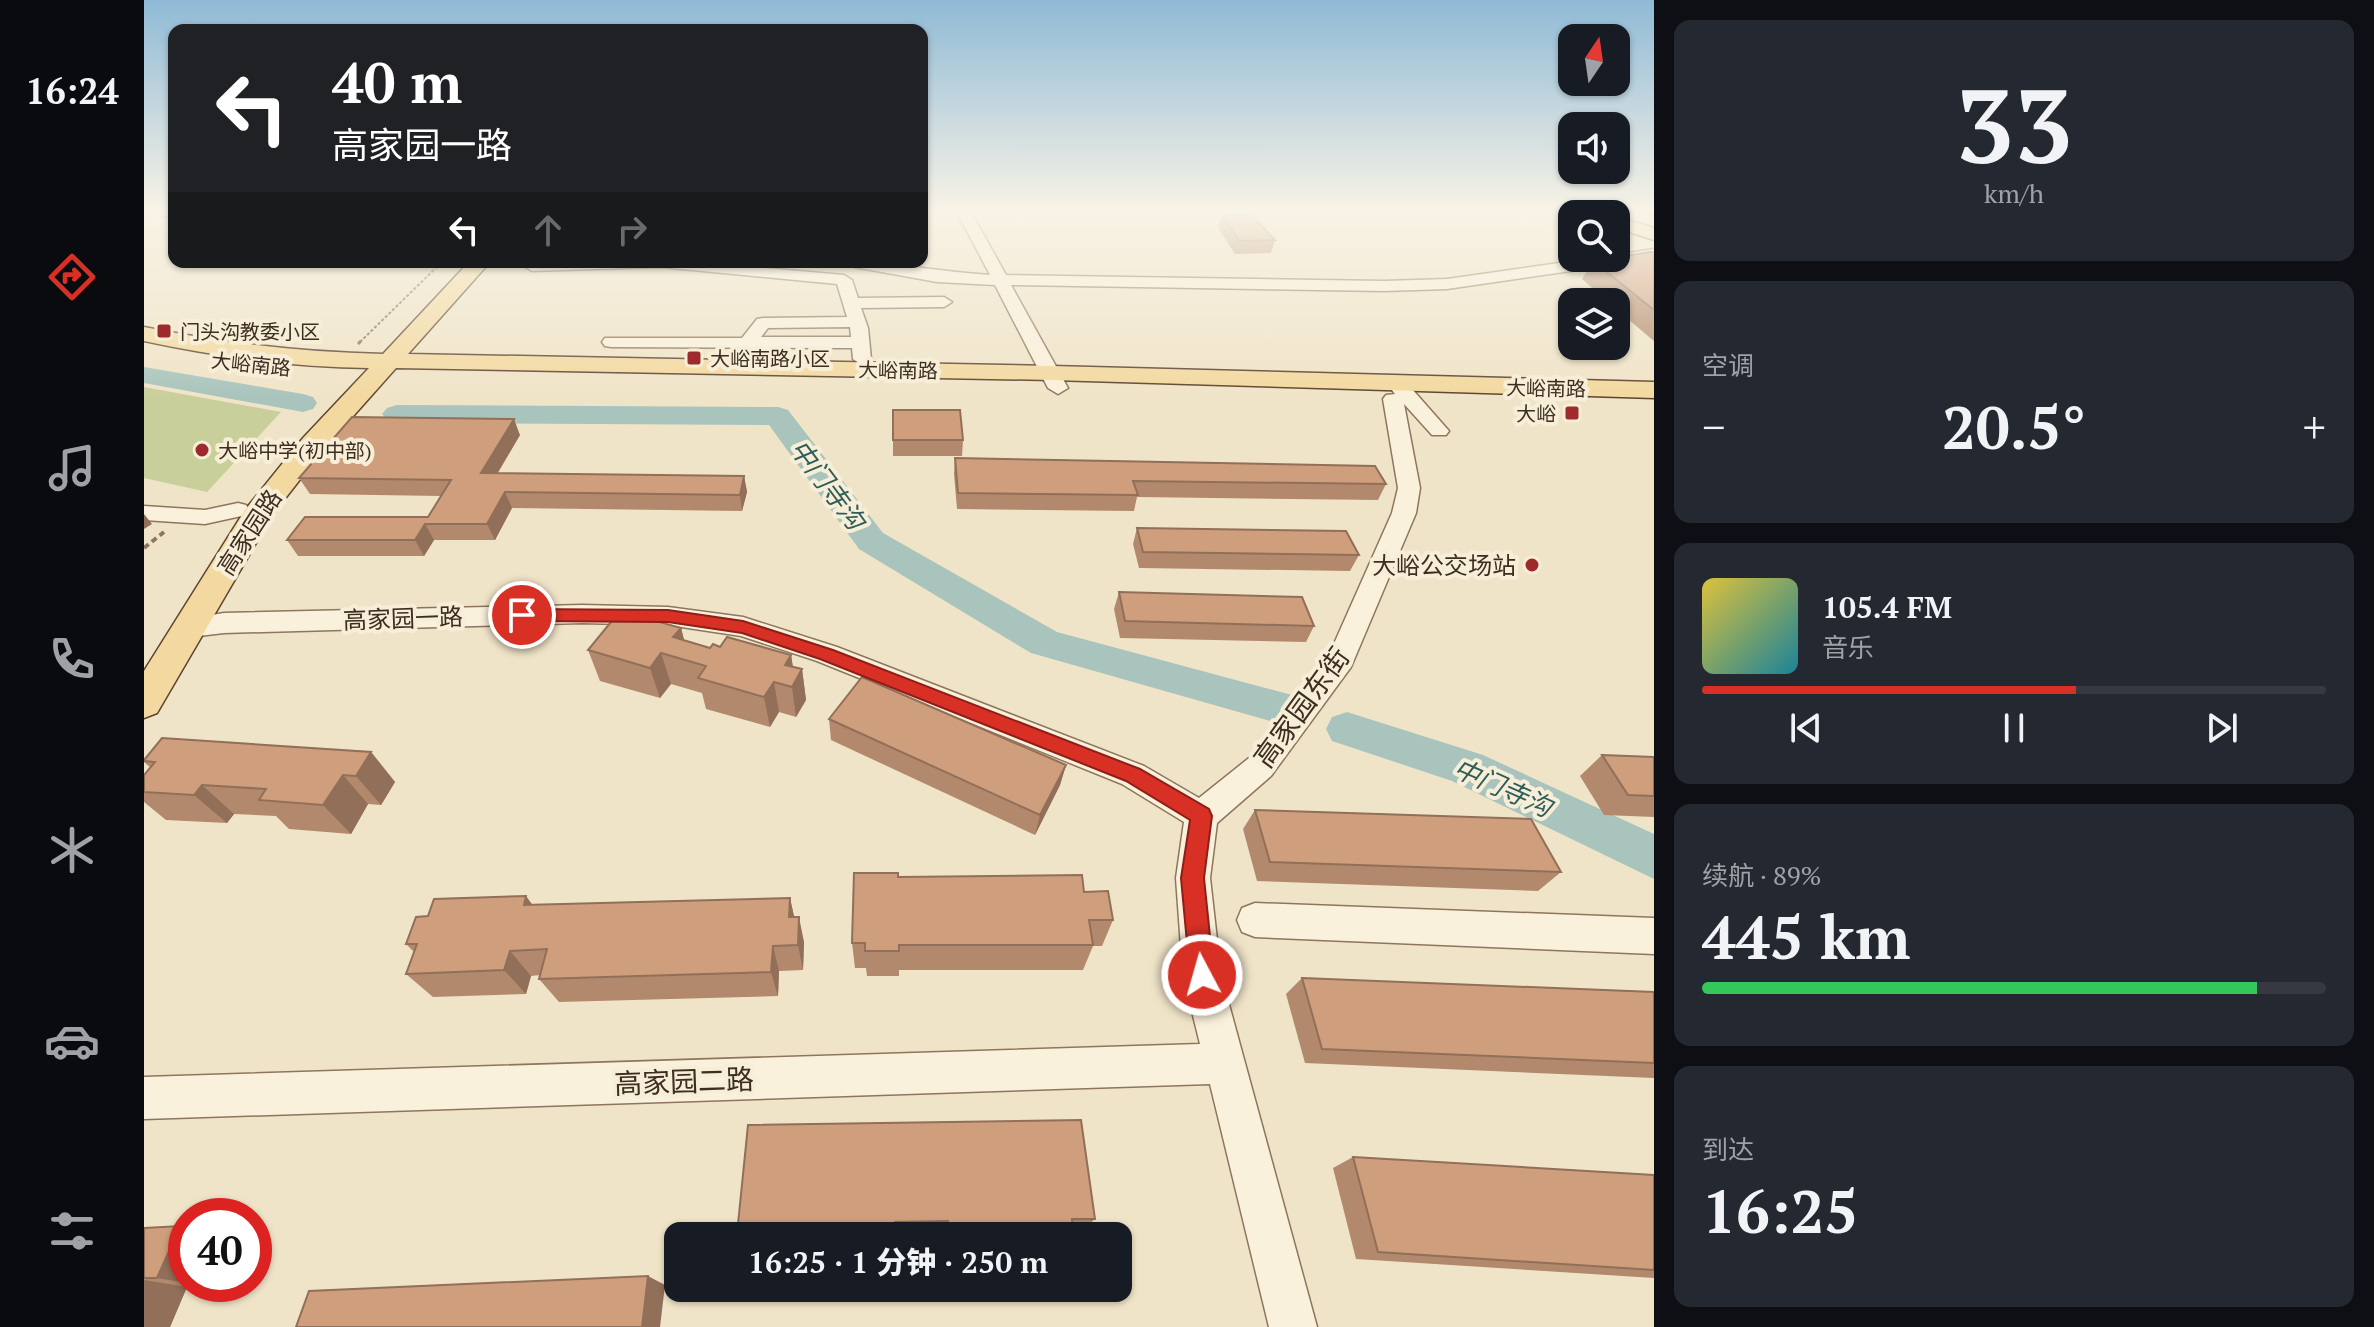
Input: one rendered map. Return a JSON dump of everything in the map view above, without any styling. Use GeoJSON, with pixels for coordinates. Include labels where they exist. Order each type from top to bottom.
{"type":"FeatureCollection","features":[{"type":"Feature","properties":{"kind":"main road"},"geometry":{"type":"LineString","coordinates":[[367,367],[450,274]]}},
{"type":"Feature","properties":{"kind":"main road"},"geometry":{"type":"LineString","coordinates":[[367,367],[467,274]]}},
{"type":"Feature","properties":{"kind":"main road","name":"大峪南路"},"geometry":{"type":"LineString","coordinates":[[144,334],[267,356],[367,367]]}},
{"type":"Feature","properties":{"kind":"main road","name":"大峪南路"},"geometry":{"type":"LineString","coordinates":[[144,348],[245,364],[1055,381],[1654,404]]}},
{"type":"Feature","properties":{"kind":"main road","name":"高家园路"},"geometry":{"type":"LineString","coordinates":[[144,660],[238,510],[367,367]]}},
{"type":"Feature","properties":{"kind":"main road","name":"高家园路"},"geometry":{"type":"LineString","coordinates":[[144,703],[260,510],[313,444],[367,367]]}},
{"type":"Feature","properties":{"kind":"main road","name":"大峪南路"},"geometry":{"type":"LineString","coordinates":[[1400,395],[1654,390]]}},
{"type":"Feature","properties":{"kind":"street"},"geometry":{"type":"LineString","coordinates":[[781,274],[844,280]]}},
{"type":"Feature","properties":{"kind":"street"},"geometry":{"type":"LineString","coordinates":[[611,342],[747,343],[861,351],[844,274]]}},
{"type":"Feature","properties":{"kind":"street"},"geometry":{"type":"LineString","coordinates":[[920,274],[1002,280],[1384,286],[1447,284],[1517,274]]}},
{"type":"Feature","properties":{"kind":"street"},"geometry":{"type":"LineString","coordinates":[[999,274],[1055,381]]}},
{"type":"Feature","properties":{"kind":"street"},"geometry":{"type":"LineString","coordinates":[[851,303],[944,302]]}},
{"type":"Feature","properties":{"kind":"street"},"geometry":{"type":"LineString","coordinates":[[747,343],[763,323],[857,322]]}},
{"type":"Feature","properties":{"kind":"street"},"geometry":{"type":"LineString","coordinates":[[1400,395],[1439,431]]}},
{"type":"Feature","properties":{"kind":"street","name":"高家园东街"},"geometry":{"type":"LineString","coordinates":[[1212,806],[1260,767],[1341,660],[1404,513],[1409,488],[1400,395]]}},
{"type":"Feature","properties":{"kind":"street"},"geometry":{"type":"LineString","coordinates":[[144,513],[205,517],[238,510]]}},
{"type":"Feature","properties":{"kind":"street","name":"高家园一路"},"geometry":{"type":"LineString","coordinates":[[190,627],[224,623],[582,614],[668,616],[743,627],[827,654],[1212,806]]}},
{"type":"Feature","properties":{"kind":"street"},"geometry":{"type":"LineString","coordinates":[[1212,806],[1193,878],[1202,975],[1293,1327]]}},
{"type":"Feature","properties":{"kind":"street"},"geometry":{"type":"LineString","coordinates":[[1255,920],[1654,936]]}},
{"type":"Feature","properties":{"kind":"street","name":"高家园二路"},"geometry":{"type":"LineString","coordinates":[[144,1098],[1224,1063]]}},
{"type":"Feature","properties":{"kind":"path"},"geometry":{"type":"LineString","coordinates":[[367,367],[359,342],[430,274]]}},
{"type":"Feature","properties":{"kind":"green space","name":"大峪中学(初中部)"},"geometry":{"type":"Polygon","coordinates":[[[144,387],[281,412],[207,492],[144,478],[144,387]]]}},
{"type":"Feature","properties":{"kind":"building"},"geometry":{"type":"Polygon","coordinates":[[[1609,274],[1654,274],[1654,310],[1609,274]]]}},
{"type":"Feature","properties":{"kind":"building"},"geometry":{"type":"Polygon","coordinates":[[[893,410],[960,410],[963,440],[893,440],[893,410]]]}},
{"type":"Feature","properties":{"kind":"building"},"geometry":{"type":"Polygon","coordinates":[[[352,417],[514,419],[481,473],[744,476],[740,495],[505,492],[487,524],[425,524],[415,540],[287,540],[305,517],[428,517],[451,480],[299,478],[352,417]]]}},
{"type":"Feature","properties":{"kind":"building"},"geometry":{"type":"Polygon","coordinates":[[[955,458],[1375,466],[1386,484],[1133,481],[1138,495],[958,493],[955,458]]]}},
{"type":"Feature","properties":{"kind":"building"},"geometry":{"type":"Polygon","coordinates":[[[1137,528],[1346,531],[1359,555],[1143,552],[1137,528]]]}},
{"type":"Feature","properties":{"kind":"building"},"geometry":{"type":"Polygon","coordinates":[[[1119,592],[1302,597],[1314,626],[1125,621],[1119,592]]]}},
{"type":"Feature","properties":{"kind":"building"},"geometry":{"type":"Polygon","coordinates":[[[620,611],[681,628],[673,637],[710,648],[713,644],[720,647],[727,637],[791,655],[785,665],[802,669],[792,687],[774,682],[764,697],[698,678],[706,666],[661,653],[650,668],[588,650],[620,611]]]}},
{"type":"Feature","properties":{"kind":"building"},"geometry":{"type":"Polygon","coordinates":[[[862,677],[1066,765],[1040,815],[829,719],[862,677]]]}},
{"type":"Feature","properties":{"kind":"building"},"geometry":{"type":"Polygon","coordinates":[[[162,738],[371,752],[356,776],[343,775],[323,805],[259,800],[266,789],[202,785],[194,795],[144,792],[144,775],[155,762],[144,760],[162,738]]]}},
{"type":"Feature","properties":{"kind":"building"},"geometry":{"type":"Polygon","coordinates":[[[1602,755],[1654,757],[1654,796],[1628,795],[1602,755]]]}},
{"type":"Feature","properties":{"kind":"building"},"geometry":{"type":"Polygon","coordinates":[[[1255,810],[1531,819],[1561,872],[1270,862],[1255,810]]]}},
{"type":"Feature","properties":{"kind":"building"},"geometry":{"type":"Polygon","coordinates":[[[854,873],[898,873],[898,877],[1082,875],[1084,892],[1108,891],[1113,920],[1089,920],[1093,945],[899,945],[899,951],[865,951],[865,943],[852,943],[854,873]]]}},
{"type":"Feature","properties":{"kind":"building"},"geometry":{"type":"Polygon","coordinates":[[[526,896],[524,905],[790,898],[789,917],[799,917],[798,945],[773,946],[771,972],[539,979],[547,949],[510,951],[504,970],[406,974],[417,944],[406,944],[416,917],[428,916],[434,899],[526,896]]]}},
{"type":"Feature","properties":{"kind":"building"},"geometry":{"type":"Polygon","coordinates":[[[1302,978],[1654,992],[1654,1063],[1322,1049],[1302,978]]]}},
{"type":"Feature","properties":{"kind":"building"},"geometry":{"type":"Polygon","coordinates":[[[1081,1120],[1095,1219],[1072,1219],[1072,1222],[738,1222],[748,1125],[1081,1120]]]}},
{"type":"Feature","properties":{"kind":"building"},"geometry":{"type":"Polygon","coordinates":[[[1353,1157],[1654,1175],[1654,1270],[1378,1252],[1353,1157]]]}},
{"type":"Feature","properties":{"kind":"building"},"geometry":{"type":"Polygon","coordinates":[[[168,1227],[168,1253],[157,1278],[144,1278],[144,1228],[168,1227]]]}},
{"type":"Feature","properties":{"kind":"building"},"geometry":{"type":"Polygon","coordinates":[[[648,1276],[642,1327],[296,1327],[309,1291],[648,1276]]]}},
{"type":"Feature","properties":{"kind":"waterway","name":"中门寺沟"},"geometry":{"type":"LineString","coordinates":[[144,375],[303,403]]}},
{"type":"Feature","properties":{"kind":"waterway","name":"中门寺沟"},"geometry":{"type":"LineString","coordinates":[[397,414],[778,416],[871,541],[1045,643],[1277,707]]}},
{"type":"Feature","properties":{"kind":"waterway","name":"中门寺沟"},"geometry":{"type":"LineString","coordinates":[[1347,729],[1467,768],[1654,857]]}},
{"type":"Feature","properties":{"kind":"place","name":"门头沟教委小区"},"geometry":{"type":"Point","coordinates":[164,331]}},
{"type":"Feature","properties":{"kind":"place","name":"大峪南路小区"},"geometry":{"type":"Point","coordinates":[694,358]}},
{"type":"Feature","properties":{"kind":"place","name":"大峪"},"geometry":{"type":"Point","coordinates":[1572,413]}},
{"type":"Feature","properties":{"kind":"place","name":"大峪中学(初中部)"},"geometry":{"type":"Point","coordinates":[202,450]}},
{"type":"Feature","properties":{"kind":"place","name":"大峪公交场站"},"geometry":{"type":"Point","coordinates":[1532,565]}},
{"type":"Feature","properties":{"kind":"route"},"geometry":{"type":"LineString","coordinates":[[522,615],[668,616],[743,627],[827,654],[1133,775],[1201,816],[1193,878],[1202,975]]}}]}
